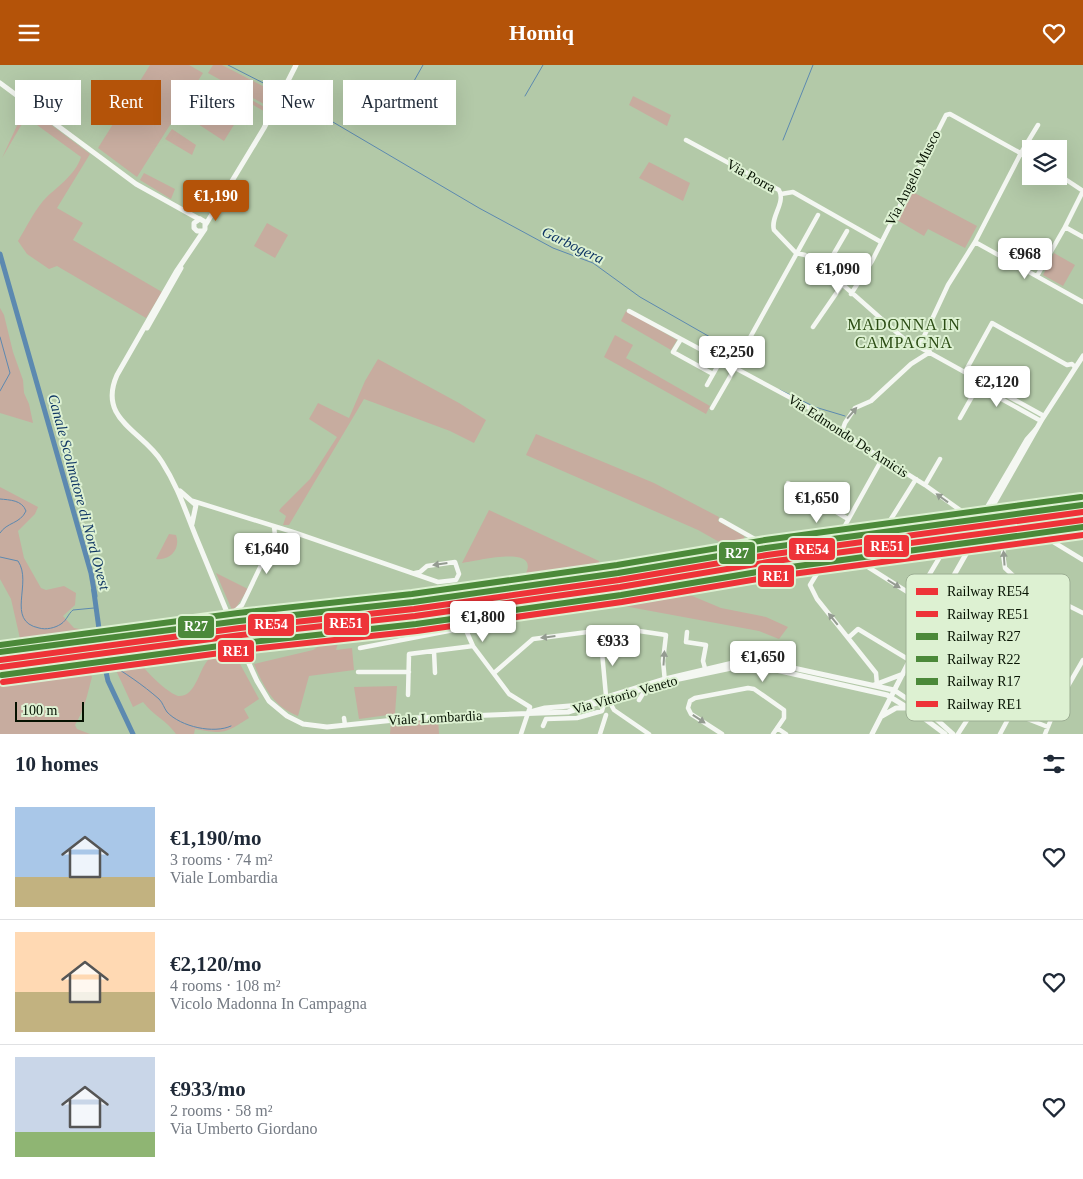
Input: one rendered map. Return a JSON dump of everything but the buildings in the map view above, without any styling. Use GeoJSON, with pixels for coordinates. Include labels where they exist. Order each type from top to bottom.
{"type":"FeatureCollection","features":[{"type":"Feature","properties":{"kind":"street"},"geometry":{"type":"LineString","coordinates":[[192,501],[185,504],[156,453],[122,423],[114,405],[112,393],[114,381],[186,259],[193,243],[261,133],[296,65]]}},
{"type":"Feature","properties":{"kind":"street"},"geometry":{"type":"LineString","coordinates":[[0,83],[128,178],[206,224]]}},
{"type":"Feature","properties":{"kind":"street","name":"Via Angelo Musco"},"geometry":{"type":"LineString","coordinates":[[850,294],[867,269],[946,115],[950,114],[1021,153]]}},
{"type":"Feature","properties":{"kind":"street"},"geometry":{"type":"LineString","coordinates":[[920,347],[941,298],[975,242],[1021,153],[1038,125]]}},
{"type":"Feature","properties":{"kind":"street","name":"Via Porra"},"geometry":{"type":"LineString","coordinates":[[686,140],[776,188],[781,194],[772,228],[796,253],[805,255],[824,269],[891,329],[1043,418]]}},
{"type":"Feature","properties":{"kind":"street"},"geometry":{"type":"LineString","coordinates":[[1037,276],[1082,197],[1083,191],[1067,180]]}},
{"type":"Feature","properties":{"kind":"street"},"geometry":{"type":"LineString","coordinates":[[781,194],[793,191],[881,241]]}},
{"type":"Feature","properties":{"kind":"street"},"geometry":{"type":"LineString","coordinates":[[186,213],[197,231],[202,231]]}},
{"type":"Feature","properties":{"kind":"street"},"geometry":{"type":"LineString","coordinates":[[193,243],[194,227],[200,219],[212,213]]}},
{"type":"Feature","properties":{"kind":"street"},"geometry":{"type":"LineString","coordinates":[[742,352],[818,215]]}},
{"type":"Feature","properties":{"kind":"street"},"geometry":{"type":"LineString","coordinates":[[1065,227],[1083,237]]}},
{"type":"Feature","properties":{"kind":"street"},"geometry":{"type":"LineString","coordinates":[[824,269],[847,231]]}},
{"type":"Feature","properties":{"kind":"street"},"geometry":{"type":"LineString","coordinates":[[975,242],[1083,302]]}},
{"type":"Feature","properties":{"kind":"street"},"geometry":{"type":"LineString","coordinates":[[814,327],[842,285]]}},
{"type":"Feature","properties":{"kind":"street","name":"Via Edmondo De Amicis"},"geometry":{"type":"LineString","coordinates":[[629,311],[817,412],[824,422],[916,479],[966,514],[985,511],[1027,439],[1037,428]]}},
{"type":"Feature","properties":{"kind":"street"},"geometry":{"type":"LineString","coordinates":[[965,372],[992,323],[1066,364],[1075,367]]}},
{"type":"Feature","properties":{"kind":"street"},"geometry":{"type":"LineString","coordinates":[[681,339],[673,352],[713,375]]}},
{"type":"Feature","properties":{"kind":"street"},"geometry":{"type":"LineString","coordinates":[[841,433],[855,408],[871,401],[911,364],[930,352]]}},
{"type":"Feature","properties":{"kind":"street"},"geometry":{"type":"LineString","coordinates":[[1066,364],[1082,358]]}},
{"type":"Feature","properties":{"kind":"street"},"geometry":{"type":"LineString","coordinates":[[991,509],[1043,418],[1082,358]]}},
{"type":"Feature","properties":{"kind":"street"},"geometry":{"type":"LineString","coordinates":[[707,385],[721,360]]}},
{"type":"Feature","properties":{"kind":"street"},"geometry":{"type":"LineString","coordinates":[[1066,364],[1072,373]]}},
{"type":"Feature","properties":{"kind":"street"},"geometry":{"type":"LineString","coordinates":[[712,408],[734,368]]}},
{"type":"Feature","properties":{"kind":"street"},"geometry":{"type":"LineString","coordinates":[[960,417],[978,386],[1043,418]]}},
{"type":"Feature","properties":{"kind":"street"},"geometry":{"type":"LineString","coordinates":[[721,520],[760,542],[842,531],[882,459]]}},
{"type":"Feature","properties":{"kind":"street"},"geometry":{"type":"LineString","coordinates":[[925,485],[940,459]]}},
{"type":"Feature","properties":{"kind":"street"},"geometry":{"type":"LineString","coordinates":[[891,519],[916,479]]}},
{"type":"Feature","properties":{"kind":"street"},"geometry":{"type":"LineString","coordinates":[[788,483],[848,519]]}},
{"type":"Feature","properties":{"kind":"street"},"geometry":{"type":"LineString","coordinates":[[176,487],[192,501],[274,526],[438,582],[456,579],[459,574],[455,562],[427,566],[418,573],[414,573]]}},
{"type":"Feature","properties":{"kind":"street"},"geometry":{"type":"LineString","coordinates":[[192,501],[195,510]]}},
{"type":"Feature","properties":{"kind":"street","name":"Viale Lombardia"},"geometry":{"type":"LineString","coordinates":[[185,504],[192,527],[249,664],[264,695],[280,711],[296,721],[319,727],[414,718],[529,713]]}},
{"type":"Feature","properties":{"kind":"street"},"geometry":{"type":"LineString","coordinates":[[187,511],[208,505]]}},
{"type":"Feature","properties":{"kind":"street","name":"Viale Lombardia"},"geometry":{"type":"LineString","coordinates":[[192,527],[195,510]]}},
{"type":"Feature","properties":{"kind":"street"},"geometry":{"type":"LineString","coordinates":[[954,574],[975,532],[1083,518]]}},
{"type":"Feature","properties":{"kind":"street"},"geometry":{"type":"LineString","coordinates":[[234,612],[242,605],[268,552],[275,536],[274,526]]}},
{"type":"Feature","properties":{"kind":"street"},"geometry":{"type":"LineString","coordinates":[[1027,526],[1083,560]]}},
{"type":"Feature","properties":{"kind":"street"},"geometry":{"type":"LineString","coordinates":[[1006,529],[1003,554],[1005,568],[1011,574]]}},
{"type":"Feature","properties":{"kind":"street"},"geometry":{"type":"LineString","coordinates":[[877,685],[878,675],[812,592],[810,585],[829,553],[838,548],[940,535],[942,555],[930,574]]}},
{"type":"Feature","properties":{"kind":"street"},"geometry":{"type":"LineString","coordinates":[[838,548],[906,591]]}},
{"type":"Feature","properties":{"kind":"street"},"geometry":{"type":"LineString","coordinates":[[1070,606],[1083,613]]}},
{"type":"Feature","properties":{"kind":"street"},"geometry":{"type":"LineString","coordinates":[[409,620],[434,616],[442,620],[459,618],[473,646],[511,697],[530,707],[521,734]]}},
{"type":"Feature","properties":{"kind":"street"},"geometry":{"type":"LineString","coordinates":[[360,648],[464,628]]}},
{"type":"Feature","properties":{"kind":"street"},"geometry":{"type":"LineString","coordinates":[[494,673],[533,639],[619,628],[666,635],[663,661],[665,680]]}},
{"type":"Feature","properties":{"kind":"street"},"geometry":{"type":"LineString","coordinates":[[848,637],[858,629],[906,658]]}},
{"type":"Feature","properties":{"kind":"street"},"geometry":{"type":"LineString","coordinates":[[543,726],[546,719],[577,718],[602,711],[606,699],[600,631]]}},
{"type":"Feature","properties":{"kind":"street"},"geometry":{"type":"LineString","coordinates":[[687,632],[686,642],[706,645],[704,661],[706,672]]}},
{"type":"Feature","properties":{"kind":"street"},"geometry":{"type":"LineString","coordinates":[[408,695],[409,654],[473,646]]}},
{"type":"Feature","properties":{"kind":"street"},"geometry":{"type":"LineString","coordinates":[[434,651],[435,673]]}},
{"type":"Feature","properties":{"kind":"street"},"geometry":{"type":"LineString","coordinates":[[1070,682],[1083,660]]}},
{"type":"Feature","properties":{"kind":"street","name":"Via Vittorio Veneto"},"geometry":{"type":"LineString","coordinates":[[706,672],[737,661],[762,661],[877,685]]}},
{"type":"Feature","properties":{"kind":"street","name":"Via Vittorio Veneto"},"geometry":{"type":"LineString","coordinates":[[529,713],[568,711],[665,680],[741,666],[762,667],[890,696],[906,706]]}},
{"type":"Feature","properties":{"kind":"street"},"geometry":{"type":"LineString","coordinates":[[872,734],[890,696],[906,670]]}},
{"type":"Feature","properties":{"kind":"street"},"geometry":{"type":"LineString","coordinates":[[358,672],[409,672]]}},
{"type":"Feature","properties":{"kind":"street"},"geometry":{"type":"LineString","coordinates":[[877,685],[904,674]]}},
{"type":"Feature","properties":{"kind":"street","name":"Via Vittorio Veneto"},"geometry":{"type":"LineString","coordinates":[[606,699],[665,680]]}},
{"type":"Feature","properties":{"kind":"street"},"geometry":{"type":"LineString","coordinates":[[877,685],[894,690],[906,698]]}},
{"type":"Feature","properties":{"kind":"street"},"geometry":{"type":"LineString","coordinates":[[639,700],[644,692],[643,688]]}},
{"type":"Feature","properties":{"kind":"street"},"geometry":{"type":"LineString","coordinates":[[722,734],[691,715],[688,708],[690,701],[744,688],[754,689],[784,710],[785,715],[773,734]]}},
{"type":"Feature","properties":{"kind":"street"},"geometry":{"type":"LineString","coordinates":[[606,699],[614,711],[649,734]]}},
{"type":"Feature","properties":{"kind":"street"},"geometry":{"type":"LineString","coordinates":[[880,717],[896,708],[906,709]]}},
{"type":"Feature","properties":{"kind":"street"},"geometry":{"type":"LineString","coordinates":[[600,734],[606,715]]}},
{"type":"Feature","properties":{"kind":"street"},"geometry":{"type":"LineString","coordinates":[[344,718],[345,725]]}},
{"type":"Feature","properties":{"kind":"street","name":"Via Vittorio Veneto"},"geometry":{"type":"LineString","coordinates":[[927,721],[945,734]]}},
{"type":"Feature","properties":{"kind":"street"},"geometry":{"type":"LineString","coordinates":[[938,721],[953,734]]}},
{"type":"Feature","properties":{"kind":"street"},"geometry":{"type":"LineString","coordinates":[[958,734],[965,721]]}},
{"type":"Feature","properties":{"kind":"street"},"geometry":{"type":"LineString","coordinates":[[1000,734],[1007,721]]}},
{"type":"Feature","properties":{"kind":"street"},"geometry":{"type":"LineString","coordinates":[[1031,721],[1048,727]]}},
{"type":"Feature","properties":{"kind":"street"},"geometry":{"type":"LineString","coordinates":[[1045,734],[1051,721]]}},
{"type":"Feature","properties":{"kind":"street"},"geometry":{"type":"LineString","coordinates":[[777,728],[786,734]]}},
{"type":"Feature","properties":{"kind":"shaded area"},"geometry":{"type":"Polygon","coordinates":[[[150,65],[189,65],[203,73],[199,80],[171,80],[171,123],[137,177],[98,148],[112,125],[161,125],[161,80],[141,80],[150,65]]]}},
{"type":"Feature","properties":{"kind":"shaded area"},"geometry":{"type":"Polygon","coordinates":[[[213,65],[222,65],[251,80],[221,80],[208,73],[213,65]]]}},
{"type":"Feature","properties":{"kind":"shaded area"},"geometry":{"type":"Polygon","coordinates":[[[253,81],[263,86],[263,104],[253,98],[253,81]]]}},
{"type":"Feature","properties":{"kind":"shaded area"},"geometry":{"type":"Polygon","coordinates":[[[633,96],[671,115],[667,126],[629,105],[633,96]]]}},
{"type":"Feature","properties":{"kind":"shaded area"},"geometry":{"type":"Polygon","coordinates":[[[253,101],[263,106],[263,111],[253,105],[253,101]]]}},
{"type":"Feature","properties":{"kind":"shaded area"},"geometry":{"type":"Polygon","coordinates":[[[17,125],[21,125],[2,158],[17,125]]]}},
{"type":"Feature","properties":{"kind":"shaded area"},"geometry":{"type":"Polygon","coordinates":[[[37,125],[51,125],[90,154],[57,208],[83,223],[73,240],[162,292],[146,318],[57,266],[49,269],[27,254],[18,241],[39,206],[70,176],[81,157],[37,125]]]}},
{"type":"Feature","properties":{"kind":"shaded area"},"geometry":{"type":"Polygon","coordinates":[[[199,125],[234,125],[224,141],[199,125]]]}},
{"type":"Feature","properties":{"kind":"shaded area"},"geometry":{"type":"Polygon","coordinates":[[[172,129],[196,145],[192,155],[165,139],[172,129]]]}},
{"type":"Feature","properties":{"kind":"shaded area"},"geometry":{"type":"Polygon","coordinates":[[[649,162],[690,183],[683,201],[639,178],[649,162]]]}},
{"type":"Feature","properties":{"kind":"shaded area"},"geometry":{"type":"Polygon","coordinates":[[[144,173],[175,189],[171,199],[140,180],[144,173]]]}},
{"type":"Feature","properties":{"kind":"shaded area"},"geometry":{"type":"Polygon","coordinates":[[[911,191],[977,226],[965,248],[928,229],[924,236],[897,220],[911,191]]]}},
{"type":"Feature","properties":{"kind":"shaded area"},"geometry":{"type":"Polygon","coordinates":[[[267,223],[288,235],[275,258],[254,246],[267,223]]]}},
{"type":"Feature","properties":{"kind":"shaded area"},"geometry":{"type":"Polygon","coordinates":[[[1054,253],[1075,265],[1063,286],[1043,275],[1054,253]]]}},
{"type":"Feature","properties":{"kind":"shaded area"},"geometry":{"type":"Polygon","coordinates":[[[0,308],[4,315],[13,352],[23,380],[24,393],[29,404],[33,423],[0,413],[0,308]]]}},
{"type":"Feature","properties":{"kind":"shaded area"},"geometry":{"type":"Polygon","coordinates":[[[626,311],[677,340],[671,350],[621,321],[626,311]]]}},
{"type":"Feature","properties":{"kind":"shaded area"},"geometry":{"type":"Polygon","coordinates":[[[615,335],[633,345],[626,358],[710,406],[706,414],[604,357],[615,335]]]}},
{"type":"Feature","properties":{"kind":"shaded area"},"geometry":{"type":"Polygon","coordinates":[[[378,359],[459,403],[486,420],[474,443],[450,431],[364,399],[289,525],[283,525],[286,516],[279,511],[310,479],[337,437],[309,419],[318,403],[349,418],[365,381],[378,359]]]}},
{"type":"Feature","properties":{"kind":"shaded area"},"geometry":{"type":"Polygon","coordinates":[[[536,434],[654,483],[719,517],[718,521],[744,536],[746,546],[730,548],[698,530],[526,455],[536,434]]]}},
{"type":"Feature","properties":{"kind":"shaded area"},"geometry":{"type":"Polygon","coordinates":[[[0,487],[38,507],[35,514],[18,531],[24,558],[41,588],[46,590],[64,586],[76,593],[75,605],[63,616],[74,628],[91,631],[93,634],[90,637],[74,636],[65,639],[21,643],[11,599],[0,579],[0,487]]]}},
{"type":"Feature","properties":{"kind":"shaded area"},"geometry":{"type":"Polygon","coordinates":[[[489,510],[599,561],[600,566],[525,575],[528,566],[524,560],[516,557],[493,558],[462,563],[489,510]]]}},
{"type":"Feature","properties":{"kind":"shaded area"},"geometry":{"type":"Polygon","coordinates":[[[169,534],[176,535],[176,549],[166,558],[156,559],[169,534]]]}},
{"type":"Feature","properties":{"kind":"shaded area"},"geometry":{"type":"Polygon","coordinates":[[[216,573],[248,589],[235,609],[232,610],[216,573]]]}},
{"type":"Feature","properties":{"kind":"shaded area"},"geometry":{"type":"Polygon","coordinates":[[[635,581],[635,586],[640,590],[690,595],[721,608],[766,617],[788,627],[779,639],[759,631],[613,604],[610,591],[592,602],[558,608],[558,611],[549,613],[547,595],[635,581]]]}},
{"type":"Feature","properties":{"kind":"shaded area"},"geometry":{"type":"Polygon","coordinates":[[[340,636],[336,650],[352,648],[354,670],[309,676],[298,716],[282,707],[270,695],[254,664],[313,650],[331,638],[340,636]]]}},
{"type":"Feature","properties":{"kind":"shaded area"},"geometry":{"type":"Polygon","coordinates":[[[132,650],[152,676],[166,689],[178,696],[184,695],[193,688],[208,660],[222,657],[239,662],[259,699],[244,709],[249,718],[229,730],[212,732],[195,729],[194,734],[176,734],[143,702],[133,707],[114,666],[107,660],[108,654],[132,650]]]}},
{"type":"Feature","properties":{"kind":"shaded area"},"geometry":{"type":"Polygon","coordinates":[[[79,653],[86,655],[87,667],[92,677],[83,708],[75,725],[77,729],[90,734],[0,734],[0,665],[49,662],[79,653]]]}},
{"type":"Feature","properties":{"kind":"shaded area"},"geometry":{"type":"Polygon","coordinates":[[[397,686],[395,714],[359,719],[354,687],[397,686]]]}},
{"type":"Feature","properties":{"kind":"shaded area"},"geometry":{"type":"Polygon","coordinates":[[[438,719],[439,734],[390,734],[391,723],[438,719]]]}},
{"type":"Feature","properties":{"kind":"water"},"geometry":{"type":"Polygon","coordinates":[[[91,589],[96,589],[107,668],[102,669],[91,589]]]}},
{"type":"Feature","properties":{"kind":"waterway","name":"Garbogera"},"geometry":{"type":"LineString","coordinates":[[228,65],[263,83]]}},
{"type":"Feature","properties":{"kind":"waterway"},"geometry":{"type":"LineString","coordinates":[[415,80],[423,65]]}},
{"type":"Feature","properties":{"kind":"waterway"},"geometry":{"type":"LineString","coordinates":[[525,96],[543,65]]}},
{"type":"Feature","properties":{"kind":"waterway"},"geometry":{"type":"LineString","coordinates":[[783,140],[813,65]]}},
{"type":"Feature","properties":{"kind":"waterway","name":"Garbogera"},"geometry":{"type":"LineString","coordinates":[[333,122],[479,208],[553,248],[593,263],[640,297],[710,337],[720,355],[739,368]]}},
{"type":"Feature","properties":{"kind":"waterway","name":"Canale Scolmatore di Nord Ovest"},"geometry":{"type":"LineString","coordinates":[[0,254],[91,573],[95,596]]}},
{"type":"Feature","properties":{"kind":"waterway"},"geometry":{"type":"LineString","coordinates":[[0,337],[10,373],[0,391]]}},
{"type":"Feature","properties":{"kind":"waterway","name":"Garbogera"},"geometry":{"type":"LineString","coordinates":[[780,390],[815,407],[845,416]]}},
{"type":"Feature","properties":{"kind":"waterway"},"geometry":{"type":"LineString","coordinates":[[0,499],[19,503],[26,511],[0,533]]}},
{"type":"Feature","properties":{"kind":"waterway"},"geometry":{"type":"LineString","coordinates":[[0,557],[18,561],[22,570],[21,610],[23,618],[29,624],[42,629],[53,628],[63,622],[73,610],[94,608]]}},
{"type":"Feature","properties":{"kind":"waterway"},"geometry":{"type":"LineString","coordinates":[[105,661],[153,694],[167,712],[181,722],[207,729],[231,726]]}},
{"type":"Feature","properties":{"kind":"waterway","name":"Canale Scolmatore di Nord Ovest"},"geometry":{"type":"LineString","coordinates":[[104,663],[108,681],[133,734]]}},
{"type":"Feature","properties":{"kind":"tunnel"},"geometry":{"type":"LineString","coordinates":[[978,533],[991,509]]}},
{"type":"Feature","properties":{"kind":"rail line","name":"R17"},"geometry":{"type":"LineString","coordinates":[[0,645],[238,613],[412,594],[617,565],[765,540],[1081,497]]}},
{"type":"Feature","properties":{"kind":"rail line","name":"R27"},"geometry":{"type":"LineString","coordinates":[[0,652],[239,621],[413,602],[618,573],[766,548],[1082,505]]}},
{"type":"Feature","properties":{"kind":"rail line","name":"RE54"},"geometry":{"type":"LineString","coordinates":[[0,660],[240,628],[414,609],[619,580],[767,555],[1083,512]]}},
{"type":"Feature","properties":{"kind":"rail line","name":"RE51"},"geometry":{"type":"LineString","coordinates":[[1,667],[241,635],[415,616],[620,587],[768,562],[1083,520]]}},
{"type":"Feature","properties":{"kind":"rail line","name":"R22"},"geometry":{"type":"LineString","coordinates":[[2,675],[242,643],[416,624],[621,595],[769,570],[1083,527]]}},
{"type":"Feature","properties":{"kind":"rail line","name":"RE1"},"geometry":{"type":"LineString","coordinates":[[3,682],[243,650],[417,631],[622,602],[770,577],[1083,535]]}},
{"type":"Feature","properties":{"kind":"district","name":"MADONNA IN CAMPAGNA"},"geometry":{"type":"Point","coordinates":[904,333]}}]}
